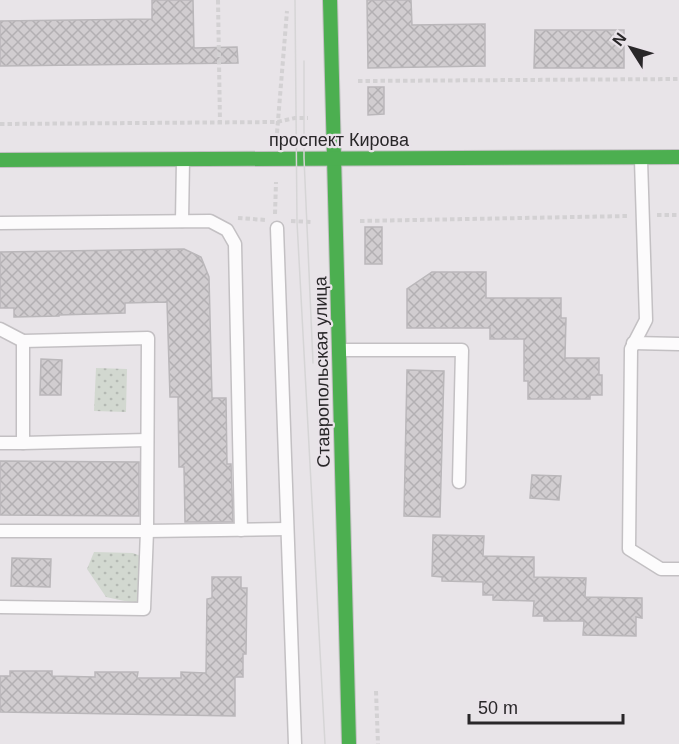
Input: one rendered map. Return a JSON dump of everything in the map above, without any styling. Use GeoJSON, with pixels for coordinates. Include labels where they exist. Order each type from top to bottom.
{"type":"FeatureCollection","features":[{"type":"Feature","properties":{"kind":"street","name":"Ставропольская улица"},"geometry":{"type":"LineString","coordinates":[[330,0],[349,744]]}},
{"type":"Feature","properties":{"kind":"street","name":"проспект Кирова"},"geometry":{"type":"LineString","coordinates":[[0,160],[679,157]]}},
{"type":"Feature","properties":{"kind":"lane"},"geometry":{"type":"LineString","coordinates":[[641,157],[646,320],[633,343],[629,549],[661,569],[679,569]]}},
{"type":"Feature","properties":{"kind":"lane"},"geometry":{"type":"LineString","coordinates":[[182,221],[183,159]]}},
{"type":"Feature","properties":{"kind":"lane"},"geometry":{"type":"LineString","coordinates":[[0,223],[210,221],[226,230],[235,244],[242,530]]}},
{"type":"Feature","properties":{"kind":"lane"},"geometry":{"type":"LineString","coordinates":[[276,224],[295,744]]}},
{"type":"Feature","properties":{"kind":"lane"},"geometry":{"type":"LineString","coordinates":[[0,329],[23,341],[148,338],[147,531],[144,609],[0,608]]}},
{"type":"Feature","properties":{"kind":"lane"},"geometry":{"type":"LineString","coordinates":[[23,341],[23,443]]}},
{"type":"Feature","properties":{"kind":"lane"},"geometry":{"type":"LineString","coordinates":[[633,343],[679,344]]}},
{"type":"Feature","properties":{"kind":"lane"},"geometry":{"type":"LineString","coordinates":[[339,350],[462,350],[459,482]]}},
{"type":"Feature","properties":{"kind":"lane"},"geometry":{"type":"LineString","coordinates":[[0,443],[147,440]]}},
{"type":"Feature","properties":{"kind":"lane"},"geometry":{"type":"LineString","coordinates":[[0,531],[287,529]]}},
{"type":"Feature","properties":{"kind":"path"},"geometry":{"type":"LineString","coordinates":[[218,0],[220,123]]}},
{"type":"Feature","properties":{"kind":"path"},"geometry":{"type":"LineString","coordinates":[[276,224],[276,158],[287,11]]}},
{"type":"Feature","properties":{"kind":"path"},"geometry":{"type":"LineString","coordinates":[[358,81],[679,79]]}},
{"type":"Feature","properties":{"kind":"path"},"geometry":{"type":"LineString","coordinates":[[0,124],[278,122],[295,118],[333,118]]}},
{"type":"Feature","properties":{"kind":"path"},"geometry":{"type":"LineString","coordinates":[[360,221],[679,215]]}},
{"type":"Feature","properties":{"kind":"shaded area"},"geometry":{"type":"Polygon","coordinates":[[[96,368],[127,369],[126,412],[94,411],[96,368]]]}},
{"type":"Feature","properties":{"kind":"shaded area"},"geometry":{"type":"Polygon","coordinates":[[[94,552],[133,553],[151,560],[152,577],[143,605],[106,597],[87,569],[94,552]]]}},
{"type":"Feature","properties":{"kind":"building"},"geometry":{"type":"Polygon","coordinates":[[[152,0],[193,0],[194,48],[237,47],[238,63],[0,66],[0,21],[152,19],[152,0]]]}},
{"type":"Feature","properties":{"kind":"building"},"geometry":{"type":"Polygon","coordinates":[[[367,0],[411,0],[412,25],[485,24],[485,66],[368,68],[367,0]]]}},
{"type":"Feature","properties":{"kind":"building"},"geometry":{"type":"Polygon","coordinates":[[[535,30],[624,30],[624,68],[534,68],[535,30]]]}},
{"type":"Feature","properties":{"kind":"building"},"geometry":{"type":"Polygon","coordinates":[[[368,87],[384,87],[384,114],[368,115],[368,87]]]}},
{"type":"Feature","properties":{"kind":"building"},"geometry":{"type":"Polygon","coordinates":[[[365,227],[382,227],[382,264],[365,264],[365,227]]]}},
{"type":"Feature","properties":{"kind":"building"},"geometry":{"type":"Polygon","coordinates":[[[184,249],[201,257],[209,277],[212,398],[226,398],[227,464],[231,464],[233,522],[185,522],[184,467],[179,467],[178,397],[170,397],[167,302],[125,303],[125,313],[59,316],[14,317],[14,308],[0,308],[0,252],[184,249]]]}},
{"type":"Feature","properties":{"kind":"building"},"geometry":{"type":"Polygon","coordinates":[[[432,272],[486,272],[486,298],[561,298],[561,318],[566,318],[565,358],[599,358],[602,395],[590,395],[590,399],[528,399],[528,381],[524,381],[524,339],[490,339],[490,328],[407,328],[407,289],[432,272]]]}},
{"type":"Feature","properties":{"kind":"building"},"geometry":{"type":"Polygon","coordinates":[[[41,359],[62,360],[61,395],[40,395],[41,359]]]}},
{"type":"Feature","properties":{"kind":"building"},"geometry":{"type":"Polygon","coordinates":[[[407,370],[444,371],[440,517],[404,516],[407,370]]]}},
{"type":"Feature","properties":{"kind":"building"},"geometry":{"type":"Polygon","coordinates":[[[0,461],[139,462],[139,516],[0,515],[0,461]]]}},
{"type":"Feature","properties":{"kind":"building"},"geometry":{"type":"Polygon","coordinates":[[[532,475],[561,476],[559,500],[530,498],[532,475]]]}},
{"type":"Feature","properties":{"kind":"building"},"geometry":{"type":"Polygon","coordinates":[[[433,535],[484,536],[483,556],[534,557],[534,577],[586,578],[585,597],[642,598],[642,618],[636,617],[636,636],[583,635],[584,621],[544,621],[544,616],[533,616],[534,601],[493,600],[493,595],[483,595],[483,582],[442,581],[442,577],[432,576],[433,535]]]}},
{"type":"Feature","properties":{"kind":"building"},"geometry":{"type":"Polygon","coordinates":[[[12,558],[51,559],[50,587],[11,586],[12,558]]]}},
{"type":"Feature","properties":{"kind":"building"},"geometry":{"type":"Polygon","coordinates":[[[212,577],[241,577],[241,588],[247,588],[246,654],[243,654],[243,677],[235,677],[235,716],[0,712],[0,676],[10,676],[10,671],[52,671],[52,676],[95,677],[95,672],[138,672],[137,678],[181,678],[181,672],[206,673],[207,599],[212,598],[212,577]]]}},
{"type":"Feature","properties":{"kind":"tram line"},"geometry":{"type":"LineString","coordinates":[[295,0],[297,222],[325,744]]}},
{"type":"Feature","properties":{"kind":"tram line"},"geometry":{"type":"LineString","coordinates":[[304,61],[304,158],[313,363]]}},
{"type":"Feature","properties":{"kind":"traffic: fast"},"geometry":{"type":"LineString","coordinates":[[330,0],[349,744]]}},
{"type":"Feature","properties":{"kind":"traffic: fast"},"geometry":{"type":"LineString","coordinates":[[0,160],[679,157]]}}]}
